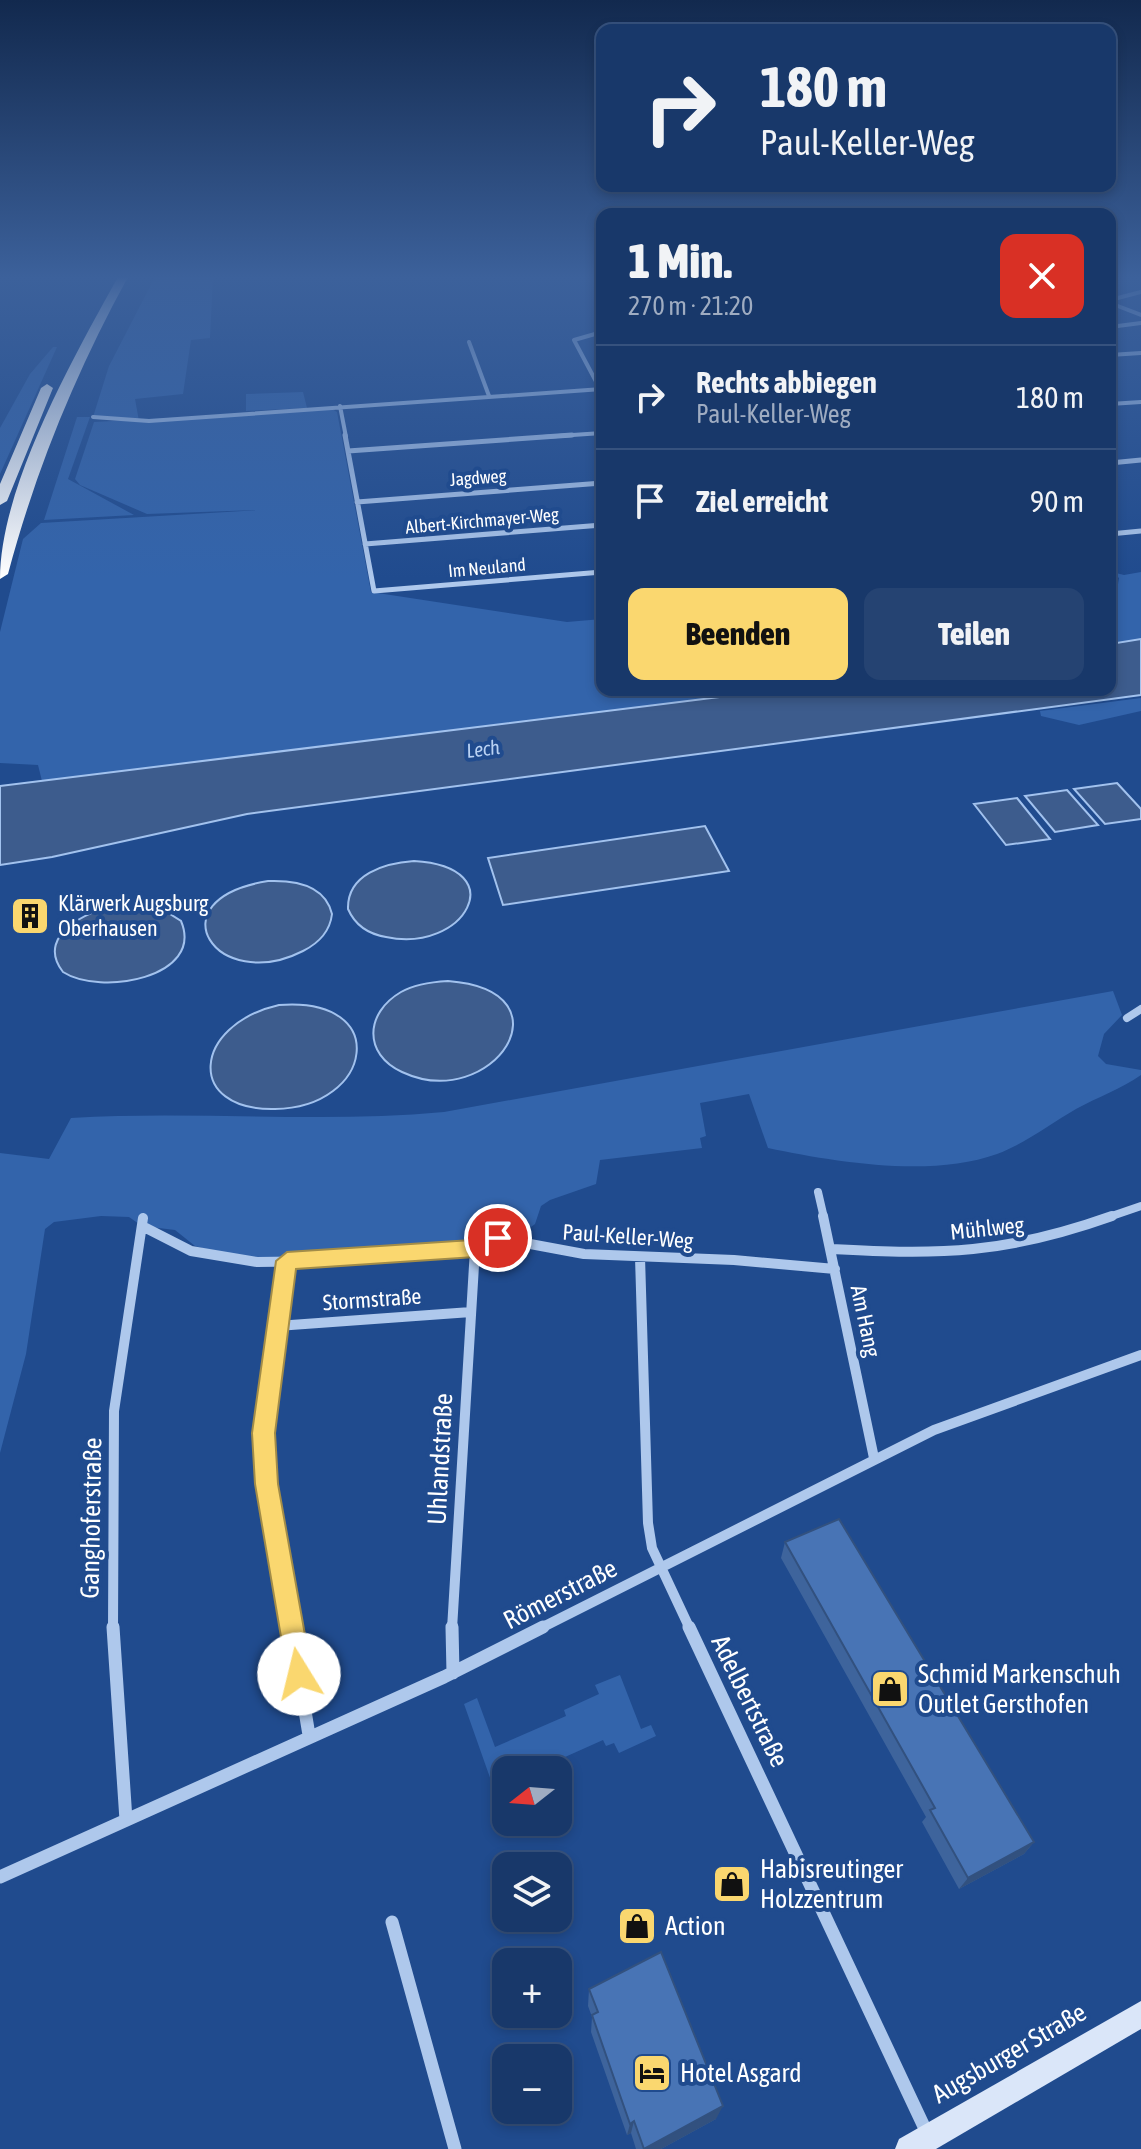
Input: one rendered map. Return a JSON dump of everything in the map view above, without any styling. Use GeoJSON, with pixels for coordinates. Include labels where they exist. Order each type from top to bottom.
{"type":"FeatureCollection","features":[{"type":"Feature","properties":{"kind":"highway"},"geometry":{"type":"LineString","coordinates":[[0,501],[53,377]]}},
{"type":"Feature","properties":{"kind":"highway"},"geometry":{"type":"LineString","coordinates":[[0,574],[20,503],[55,409],[71,377]]}},
{"type":"Feature","properties":{"kind":"main road","name":"Augsburger Straße"},"geometry":{"type":"LineString","coordinates":[[919,2143],[1141,2014]]}},
{"type":"Feature","properties":{"kind":"street"},"geometry":{"type":"LineString","coordinates":[[482,377],[489,396]]}},
{"type":"Feature","properties":{"kind":"street"},"geometry":{"type":"LineString","coordinates":[[93,417],[149,421],[596,389]]}},
{"type":"Feature","properties":{"kind":"street"},"geometry":{"type":"LineString","coordinates":[[1116,404],[1141,402]]}},
{"type":"Feature","properties":{"kind":"street"},"geometry":{"type":"LineString","coordinates":[[340,406],[365,544]]}},
{"type":"Feature","properties":{"kind":"street"},"geometry":{"type":"LineString","coordinates":[[348,451],[596,433]]}},
{"type":"Feature","properties":{"kind":"street"},"geometry":{"type":"LineString","coordinates":[[1116,462],[1141,460]]}},
{"type":"Feature","properties":{"kind":"street","name":"Jagdweg"},"geometry":{"type":"LineString","coordinates":[[357,502],[596,483]]}},
{"type":"Feature","properties":{"kind":"street","name":"Albert-Kirchmayer-Weg"},"geometry":{"type":"LineString","coordinates":[[365,544],[596,525]]}},
{"type":"Feature","properties":{"kind":"street"},"geometry":{"type":"LineString","coordinates":[[1116,533],[1141,531]]}},
{"type":"Feature","properties":{"kind":"street","name":"Im Neuland"},"geometry":{"type":"LineString","coordinates":[[365,544],[374,591],[596,572]]}},
{"type":"Feature","properties":{"kind":"street"},"geometry":{"type":"LineString","coordinates":[[1127,1018],[1141,1009]]}},
{"type":"Feature","properties":{"kind":"street","name":"Am Hang"},"geometry":{"type":"LineString","coordinates":[[818,1192],[874,1458]]}},
{"type":"Feature","properties":{"kind":"street","name":"Mühlweg"},"geometry":{"type":"LineString","coordinates":[[831,1249],[900,1252],[1009,1246],[1141,1206]]}},
{"type":"Feature","properties":{"kind":"street","name":"Paul-Keller-Weg"},"geometry":{"type":"LineString","coordinates":[[142,1222],[191,1251],[287,1261],[475,1249],[498,1238],[569,1252],[734,1260],[835,1269]]}},
{"type":"Feature","properties":{"kind":"street","name":"Ganghoferstraße"},"geometry":{"type":"LineString","coordinates":[[126,1820],[113,1655],[114,1413],[142,1222]]}},
{"type":"Feature","properties":{"kind":"street","name":"Uhlandstraße"},"geometry":{"type":"LineString","coordinates":[[453,1673],[451,1651],[475,1249]]}},
{"type":"Feature","properties":{"kind":"street","name":"Adelbertstraße"},"geometry":{"type":"LineString","coordinates":[[640,1257],[648,1523],[660,1568],[919,2143]]}},
{"type":"Feature","properties":{"kind":"street"},"geometry":{"type":"LineString","coordinates":[[287,1261],[264,1433],[266,1484],[309,1735]]}},
{"type":"Feature","properties":{"kind":"street","name":"Stormstraße"},"geometry":{"type":"LineString","coordinates":[[277,1326],[471,1312]]}},
{"type":"Feature","properties":{"kind":"street","name":"Römerstraße"},"geometry":{"type":"LineString","coordinates":[[0,1877],[309,1735],[453,1673],[934,1430],[1032,1391],[1141,1355]]}},
{"type":"Feature","properties":{"kind":"street"},"geometry":{"type":"LineString","coordinates":[[392,1922],[455,2149]]}},
{"type":"Feature","properties":{"kind":"shaded area"},"geometry":{"type":"Polygon","coordinates":[[[28,377],[43,377],[0,474],[0,428],[28,377]]]}},
{"type":"Feature","properties":{"kind":"shaded area"},"geometry":{"type":"Polygon","coordinates":[[[105,377],[185,377],[183,394],[135,399],[139,421],[93,417],[105,377]]]}},
{"type":"Feature","properties":{"kind":"shaded area"},"geometry":{"type":"Polygon","coordinates":[[[303,392],[307,408],[246,411],[246,394],[303,392]]]}},
{"type":"Feature","properties":{"kind":"shaded area"},"geometry":{"type":"Polygon","coordinates":[[[332,409],[337,412],[371,592],[567,622],[596,620],[596,696],[729,696],[42,781],[38,765],[0,763],[0,632],[23,539],[41,523],[259,510],[147,514],[80,485],[75,479],[94,422],[332,409]]]}},
{"type":"Feature","properties":{"kind":"shaded area"},"geometry":{"type":"Polygon","coordinates":[[[77,417],[90,417],[68,479],[134,515],[44,520],[77,417]]]}},
{"type":"Feature","properties":{"kind":"shaded area"},"geometry":{"type":"Polygon","coordinates":[[[1141,572],[1141,639],[1116,643],[1116,590],[1119,578],[1116,573],[1141,572]]]}},
{"type":"Feature","properties":{"kind":"shaded area"},"geometry":{"type":"Polygon","coordinates":[[[1141,698],[1141,711],[1079,725],[1041,716],[1040,711],[1141,698]]]}},
{"type":"Feature","properties":{"kind":"shaded area"},"geometry":{"type":"Polygon","coordinates":[[[1113,991],[1122,1015],[1104,1034],[1098,1056],[1106,1064],[1141,1070],[1141,1075],[1018,1144],[971,1161],[943,1165],[883,1165],[768,1148],[749,1094],[700,1103],[706,1136],[700,1138],[702,1148],[600,1160],[596,1184],[541,1206],[535,1224],[515,1239],[475,1249],[287,1261],[238,1258],[195,1246],[175,1230],[142,1226],[129,1217],[101,1216],[54,1222],[45,1229],[26,1354],[0,1453],[0,1153],[49,1159],[71,1118],[164,1115],[351,1117],[444,1112],[1113,991]]]}},
{"type":"Feature","properties":{"kind":"shaded area"},"geometry":{"type":"Polygon","coordinates":[[[620,1675],[641,1729],[651,1725],[656,1736],[619,1753],[614,1743],[606,1746],[603,1740],[567,1756],[492,1756],[492,1783],[464,1704],[477,1698],[495,1747],[566,1716],[564,1710],[599,1694],[595,1685],[620,1675]]]}},
{"type":"Feature","properties":{"kind":"water","name":"Lech"},"geometry":{"type":"Polygon","coordinates":[[[1141,639],[1141,695],[247,814],[52,857],[0,865],[0,786],[728,696],[1116,696],[1116,643],[1141,639]]]}},
{"type":"Feature","properties":{"kind":"water"},"geometry":{"type":"Polygon","coordinates":[[[1117,783],[1141,809],[1141,819],[1105,824],[1074,789],[1117,783]]]}},
{"type":"Feature","properties":{"kind":"water"},"geometry":{"type":"Polygon","coordinates":[[[1067,790],[1098,825],[1055,832],[1025,796],[1067,790]]]}},
{"type":"Feature","properties":{"kind":"water"},"geometry":{"type":"Polygon","coordinates":[[[1017,798],[1050,839],[1006,845],[974,804],[1017,798]]]}},
{"type":"Feature","properties":{"kind":"water"},"geometry":{"type":"Polygon","coordinates":[[[705,826],[729,871],[503,905],[488,858],[705,826]]]}},
{"type":"Feature","properties":{"kind":"water"},"geometry":{"type":"Polygon","coordinates":[[[414,861],[445,867],[463,878],[470,892],[467,908],[456,922],[437,933],[414,939],[386,937],[363,928],[348,909],[354,887],[380,868],[414,861]]]}},
{"type":"Feature","properties":{"kind":"water"},"geometry":{"type":"Polygon","coordinates":[[[268,881],[298,883],[323,896],[332,914],[326,931],[309,948],[272,961],[245,961],[224,953],[210,940],[205,923],[212,906],[233,891],[268,881]]]}},
{"type":"Feature","properties":{"kind":"water"},"geometry":{"type":"Polygon","coordinates":[[[128,902],[154,904],[181,921],[184,941],[178,956],[164,969],[123,981],[80,979],[63,972],[56,958],[56,945],[62,934],[72,924],[100,909],[128,902]]]}},
{"type":"Feature","properties":{"kind":"water"},"geometry":{"type":"Polygon","coordinates":[[[448,981],[486,990],[507,1005],[513,1025],[506,1046],[490,1064],[465,1077],[435,1081],[402,1072],[380,1055],[375,1044],[373,1033],[380,1011],[406,989],[448,981]]]}},
{"type":"Feature","properties":{"kind":"water"},"geometry":{"type":"Polygon","coordinates":[[[279,1005],[316,1007],[340,1017],[354,1034],[356,1053],[349,1073],[333,1091],[308,1104],[275,1109],[246,1106],[225,1096],[214,1082],[211,1065],[216,1047],[229,1030],[250,1015],[279,1005]]]}},
{"type":"Feature","properties":{"kind":"building","name":"Schmid Markenschuh Outlet Gersthofen"},"geometry":{"type":"Polygon","coordinates":[[[839,1519],[1034,1842],[968,1878],[930,1810],[935,1808],[785,1542],[839,1519]]]}},
{"type":"Feature","properties":{"kind":"building","name":"Hotel Asgard"},"geometry":{"type":"Polygon","coordinates":[[[661,1952],[723,2106],[644,2149],[634,2121],[630,2124],[592,2015],[598,2012],[589,1989],[661,1952]]]}},
{"type":"Feature","properties":{"kind":"place","name":"Klärwerk Augsburg Oberhausen"},"geometry":{"type":"Point","coordinates":[30,916]}},
{"type":"Feature","properties":{"kind":"place","name":"Schmid Markenschuh Outlet Gersthofen"},"geometry":{"type":"Point","coordinates":[890,1689]}},
{"type":"Feature","properties":{"kind":"place","name":"Habisreutinger Holzzentrum"},"geometry":{"type":"Point","coordinates":[732,1884]}},
{"type":"Feature","properties":{"kind":"place","name":"Action"},"geometry":{"type":"Point","coordinates":[637,1926]}},
{"type":"Feature","properties":{"kind":"place","name":"Hotel Asgard"},"geometry":{"type":"Point","coordinates":[652,2073]}},
{"type":"Feature","properties":{"kind":"route"},"geometry":{"type":"LineString","coordinates":[[299,1674],[266,1484],[264,1433],[287,1261],[475,1249],[498,1238]]}}]}
